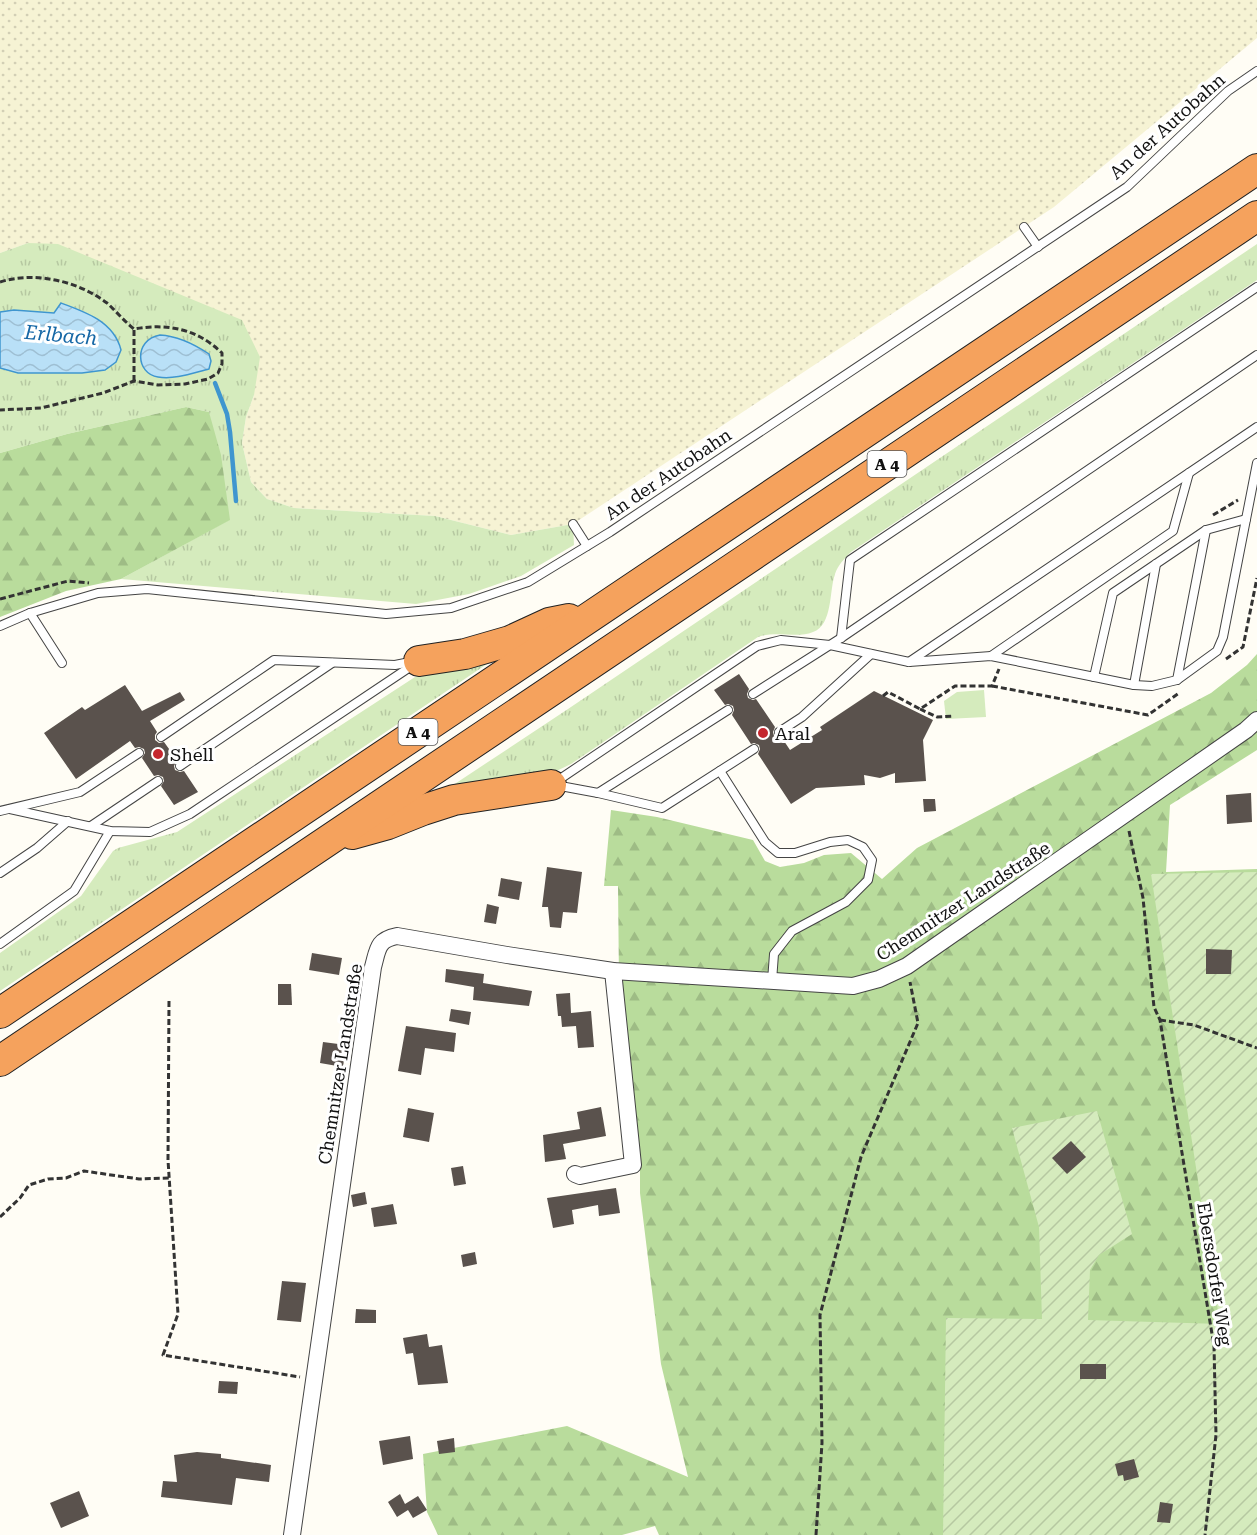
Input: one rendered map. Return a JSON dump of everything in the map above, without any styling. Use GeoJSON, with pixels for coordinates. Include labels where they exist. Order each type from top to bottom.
{"type":"FeatureCollection","features":[{"type":"Feature","properties":{"kind":"highway","name":"A 4"},"geometry":{"type":"LineString","coordinates":[[0,1013],[1257,169]]}},
{"type":"Feature","properties":{"kind":"highway","name":"A 4"},"geometry":{"type":"LineString","coordinates":[[0,1061],[1257,216]]}},
{"type":"Feature","properties":{"kind":"highway"},"geometry":{"type":"LineString","coordinates":[[419,661],[465,654],[510,641],[549,623],[595,614]]}},
{"type":"Feature","properties":{"kind":"highway"},"geometry":{"type":"LineString","coordinates":[[326,842],[388,824],[454,800],[551,785]]}},
{"type":"Feature","properties":{"kind":"street","name":"Chemnitzer Landstraße"},"geometry":{"type":"LineString","coordinates":[[292,1535],[373,967],[381,942],[397,936],[507,956],[613,971],[853,986],[879,979],[907,966],[1126,815],[1257,720]]}},
{"type":"Feature","properties":{"kind":"street"},"geometry":{"type":"LineString","coordinates":[[574,1174],[580,1176],[633,1165],[613,971]]}},
{"type":"Feature","properties":{"kind":"lane","name":"An der Autobahn"},"geometry":{"type":"LineString","coordinates":[[0,626],[30,613],[98,593],[147,589],[386,614],[451,608],[528,582],[587,546],[1127,187],[1228,91],[1257,71]]}},
{"type":"Feature","properties":{"kind":"lane"},"geometry":{"type":"LineString","coordinates":[[1024,227],[1038,247]]}},
{"type":"Feature","properties":{"kind":"lane"},"geometry":{"type":"LineString","coordinates":[[841,638],[850,560],[1257,286]]}},
{"type":"Feature","properties":{"kind":"lane"},"geometry":{"type":"LineString","coordinates":[[753,694],[841,638],[1257,355]]}},
{"type":"Feature","properties":{"kind":"lane"},"geometry":{"type":"LineString","coordinates":[[909,662],[1257,427]]}},
{"type":"Feature","properties":{"kind":"lane"},"geometry":{"type":"LineString","coordinates":[[551,785],[757,646],[781,640],[830,645],[909,662],[991,656],[1134,685],[1152,686],[1177,680],[1217,651],[1223,637],[1257,463]]}},
{"type":"Feature","properties":{"kind":"lane"},"geometry":{"type":"LineString","coordinates":[[991,656],[1173,531],[1189,473]]}},
{"type":"Feature","properties":{"kind":"lane"},"geometry":{"type":"LineString","coordinates":[[1094,677],[1113,592],[1206,530],[1246,519]]}},
{"type":"Feature","properties":{"kind":"lane"},"geometry":{"type":"LineString","coordinates":[[573,524],[587,546]]}},
{"type":"Feature","properties":{"kind":"lane"},"geometry":{"type":"LineString","coordinates":[[1177,680],[1206,530]]}},
{"type":"Feature","properties":{"kind":"lane"},"geometry":{"type":"LineString","coordinates":[[1134,685],[1156,564]]}},
{"type":"Feature","properties":{"kind":"lane"},"geometry":{"type":"LineString","coordinates":[[30,613],[62,663]]}},
{"type":"Feature","properties":{"kind":"lane"},"geometry":{"type":"LineString","coordinates":[[778,732],[802,717],[871,654]]}},
{"type":"Feature","properties":{"kind":"lane"},"geometry":{"type":"LineString","coordinates":[[161,737],[274,660],[395,665],[419,661]]}},
{"type":"Feature","properties":{"kind":"lane"},"geometry":{"type":"LineString","coordinates":[[10,809],[110,831],[150,832],[190,814],[419,661]]}},
{"type":"Feature","properties":{"kind":"lane"},"geometry":{"type":"LineString","coordinates":[[180,766],[333,663]]}},
{"type":"Feature","properties":{"kind":"lane"},"geometry":{"type":"LineString","coordinates":[[598,793],[728,710]]}},
{"type":"Feature","properties":{"kind":"lane"},"geometry":{"type":"LineString","coordinates":[[551,785],[663,808],[754,748]]}},
{"type":"Feature","properties":{"kind":"lane"},"geometry":{"type":"LineString","coordinates":[[0,812],[81,792],[139,753]]}},
{"type":"Feature","properties":{"kind":"lane"},"geometry":{"type":"LineString","coordinates":[[720,771],[765,842],[778,853],[795,853],[830,842],[848,840],[863,847],[872,861],[868,880],[846,902],[792,931],[774,954],[772,981]]}},
{"type":"Feature","properties":{"kind":"lane"},"geometry":{"type":"LineString","coordinates":[[91,826],[158,781]]}},
{"type":"Feature","properties":{"kind":"lane"},"geometry":{"type":"LineString","coordinates":[[0,873],[37,848],[68,821]]}},
{"type":"Feature","properties":{"kind":"lane"},"geometry":{"type":"LineString","coordinates":[[0,944],[74,891],[110,831]]}},
{"type":"Feature","properties":{"kind":"path"},"geometry":{"type":"LineString","coordinates":[[0,282],[24,277],[44,278],[91,293],[107,303],[134,329],[134,381]]}},
{"type":"Feature","properties":{"kind":"path"},"geometry":{"type":"LineString","coordinates":[[0,410],[41,408],[103,393],[134,381],[158,385],[185,384],[208,379],[218,373],[222,364],[222,353],[197,334],[174,327],[154,325],[134,329]]}},
{"type":"Feature","properties":{"kind":"path"},"geometry":{"type":"LineString","coordinates":[[920,709],[937,717],[954,716]]}},
{"type":"Feature","properties":{"kind":"path","name":"Ebersdorfer Weg"},"geometry":{"type":"LineString","coordinates":[[1126,815],[1143,898],[1154,1006],[1160,1020],[1214,1346],[1216,1435],[1205,1535]]}},
{"type":"Feature","properties":{"kind":"path"},"geometry":{"type":"LineString","coordinates":[[816,1535],[822,1443],[820,1315],[861,1157],[918,1023],[907,966]]}},
{"type":"Feature","properties":{"kind":"path"},"geometry":{"type":"LineString","coordinates":[[169,1001],[169,1178],[178,1314],[163,1355],[314,1380]]}},
{"type":"Feature","properties":{"kind":"path"},"geometry":{"type":"LineString","coordinates":[[1160,1020],[1194,1025],[1257,1048]]}},
{"type":"Feature","properties":{"kind":"path"},"geometry":{"type":"LineString","coordinates":[[0,1217],[20,1198],[29,1185],[48,1179],[66,1178],[84,1171],[139,1179],[169,1178]]}},
{"type":"Feature","properties":{"kind":"shaded area"},"geometry":{"type":"Polygon","coordinates":[[[0,0],[1257,0],[1257,38],[1054,207],[573,524],[511,535],[435,516],[294,508],[267,499],[251,482],[242,443],[246,417],[254,395],[28,243],[0,253],[0,0]]]}},
{"type":"Feature","properties":{"kind":"green space"},"geometry":{"type":"Polygon","coordinates":[[[28,243],[58,244],[242,320],[260,357],[254,395],[246,417],[242,443],[251,482],[267,499],[294,508],[435,516],[511,535],[573,524],[574,545],[521,576],[469,594],[416,604],[121,579],[229,520],[209,412],[186,407],[67,434],[0,453],[0,368],[18,373],[82,373],[116,362],[121,350],[119,343],[54,313],[14,310],[0,312],[0,253],[28,243]],[[171,336],[155,377],[170,377],[209,369],[204,351],[171,336]]]}},
{"type":"Feature","properties":{"kind":"green space"},"geometry":{"type":"Polygon","coordinates":[[[1257,244],[1257,280],[851,552],[836,571],[827,615],[819,628],[807,634],[773,634],[758,637],[571,764],[546,776],[429,801],[568,709],[1257,244]]]}},
{"type":"Feature","properties":{"kind":"green space"},"geometry":{"type":"Polygon","coordinates":[[[186,407],[209,412],[221,455],[230,520],[121,579],[66,591],[0,617],[0,453],[67,434],[186,407]]]}},
{"type":"Feature","properties":{"kind":"green space"},"geometry":{"type":"Polygon","coordinates":[[[1257,654],[1257,750],[1170,805],[1166,872],[1257,869],[1257,1535],[659,1535],[655,1526],[622,1535],[438,1535],[427,1512],[423,1454],[567,1426],[688,1477],[661,1364],[640,1193],[640,1167],[619,982],[618,886],[604,886],[611,810],[657,817],[753,840],[765,861],[780,867],[804,863],[824,855],[851,853],[882,879],[917,848],[1211,693],[1247,665],[1257,654]]]}},
{"type":"Feature","properties":{"kind":"green space"},"geometry":{"type":"Polygon","coordinates":[[[488,660],[487,664],[0,991],[0,953],[81,896],[113,851],[177,832],[415,677],[430,670],[488,660]]]}},
{"type":"Feature","properties":{"kind":"green space"},"geometry":{"type":"Polygon","coordinates":[[[984,690],[986,717],[946,719],[944,701],[957,692],[984,690]]]}},
{"type":"Feature","properties":{"kind":"green space"},"geometry":{"type":"Polygon","coordinates":[[[1257,872],[1257,1535],[943,1535],[946,1318],[1042,1319],[1039,1227],[1012,1128],[1097,1111],[1132,1234],[1099,1255],[1090,1270],[1088,1320],[1220,1324],[1151,874],[1257,872]]]}},
{"type":"Feature","properties":{"kind":"water"},"geometry":{"type":"Polygon","coordinates":[[[61,303],[89,314],[106,325],[121,350],[116,362],[105,370],[82,373],[18,373],[0,368],[0,312],[14,310],[54,313],[61,303]]]}},
{"type":"Feature","properties":{"kind":"water"},"geometry":{"type":"Polygon","coordinates":[[[160,335],[186,341],[209,354],[211,361],[209,369],[170,378],[151,375],[142,364],[142,350],[151,338],[160,335]]]}},
{"type":"Feature","properties":{"kind":"building"},"geometry":{"type":"Polygon","coordinates":[[[739,674],[749,689],[748,698],[756,699],[775,727],[774,736],[782,738],[790,750],[822,730],[820,727],[874,691],[933,720],[923,740],[926,781],[895,783],[895,773],[880,778],[864,775],[865,785],[816,788],[791,804],[758,754],[759,745],[751,744],[732,715],[733,706],[725,705],[714,690],[739,674]]]}},
{"type":"Feature","properties":{"kind":"building"},"geometry":{"type":"Polygon","coordinates":[[[125,685],[142,711],[180,692],[185,700],[150,721],[157,732],[155,740],[159,743],[164,742],[177,760],[175,770],[184,771],[198,792],[174,805],[161,786],[164,781],[163,777],[154,776],[142,758],[145,753],[144,749],[135,748],[130,741],[76,779],[44,733],[82,707],[85,710],[125,685]]]}},
{"type":"Feature","properties":{"kind":"building"},"geometry":{"type":"Polygon","coordinates":[[[1251,793],[1252,822],[1227,824],[1226,795],[1251,793]]]}},
{"type":"Feature","properties":{"kind":"building"},"geometry":{"type":"Polygon","coordinates":[[[923,799],[935,799],[936,811],[924,812],[923,799]]]}},
{"type":"Feature","properties":{"kind":"building"},"geometry":{"type":"Polygon","coordinates":[[[547,867],[582,872],[577,913],[563,912],[561,928],[550,927],[548,907],[542,907],[547,867]]]}},
{"type":"Feature","properties":{"kind":"building"},"geometry":{"type":"Polygon","coordinates":[[[501,878],[522,882],[519,900],[498,896],[501,878]]]}},
{"type":"Feature","properties":{"kind":"building"},"geometry":{"type":"Polygon","coordinates":[[[487,904],[499,907],[496,924],[484,922],[487,904]]]}},
{"type":"Feature","properties":{"kind":"building"},"geometry":{"type":"Polygon","coordinates":[[[1206,949],[1232,950],[1231,974],[1206,974],[1206,949]]]}},
{"type":"Feature","properties":{"kind":"building"},"geometry":{"type":"Polygon","coordinates":[[[312,953],[342,958],[339,975],[309,970],[312,953]]]}},
{"type":"Feature","properties":{"kind":"building"},"geometry":{"type":"Polygon","coordinates":[[[446,969],[484,974],[483,983],[532,991],[529,1006],[473,1000],[474,987],[445,982],[446,969]]]}},
{"type":"Feature","properties":{"kind":"building"},"geometry":{"type":"Polygon","coordinates":[[[278,984],[291,984],[292,1005],[278,1005],[278,984]]]}},
{"type":"Feature","properties":{"kind":"building"},"geometry":{"type":"Polygon","coordinates":[[[570,993],[571,1013],[591,1011],[594,1047],[578,1048],[576,1026],[562,1027],[561,1016],[558,1016],[556,994],[570,993]]]}},
{"type":"Feature","properties":{"kind":"building"},"geometry":{"type":"Polygon","coordinates":[[[451,1009],[471,1012],[469,1025],[449,1021],[451,1009]]]}},
{"type":"Feature","properties":{"kind":"building"},"geometry":{"type":"Polygon","coordinates":[[[406,1026],[456,1033],[454,1052],[425,1048],[421,1075],[398,1071],[406,1026]]]}},
{"type":"Feature","properties":{"kind":"building"},"geometry":{"type":"Polygon","coordinates":[[[323,1042],[346,1045],[343,1067],[320,1063],[323,1042]]]}},
{"type":"Feature","properties":{"kind":"building"},"geometry":{"type":"Polygon","coordinates":[[[601,1107],[606,1136],[563,1144],[566,1159],[545,1162],[543,1135],[580,1129],[577,1112],[601,1107]]]}},
{"type":"Feature","properties":{"kind":"building"},"geometry":{"type":"Polygon","coordinates":[[[408,1108],[434,1113],[429,1142],[403,1137],[408,1108]]]}},
{"type":"Feature","properties":{"kind":"building"},"geometry":{"type":"Polygon","coordinates":[[[1071,1141],[1086,1157],[1067,1174],[1052,1158],[1071,1141]]]}},
{"type":"Feature","properties":{"kind":"building"},"geometry":{"type":"Polygon","coordinates":[[[463,1166],[466,1184],[454,1186],[451,1168],[463,1166]]]}},
{"type":"Feature","properties":{"kind":"building"},"geometry":{"type":"Polygon","coordinates":[[[616,1188],[620,1213],[599,1216],[598,1205],[572,1210],[574,1224],[553,1228],[547,1198],[616,1188]]]}},
{"type":"Feature","properties":{"kind":"building"},"geometry":{"type":"Polygon","coordinates":[[[365,1192],[367,1204],[353,1207],[351,1195],[365,1192]]]}},
{"type":"Feature","properties":{"kind":"building"},"geometry":{"type":"Polygon","coordinates":[[[393,1204],[397,1224],[374,1227],[371,1208],[393,1204]]]}},
{"type":"Feature","properties":{"kind":"building"},"geometry":{"type":"Polygon","coordinates":[[[475,1252],[477,1264],[463,1267],[461,1255],[475,1252]]]}},
{"type":"Feature","properties":{"kind":"building"},"geometry":{"type":"Polygon","coordinates":[[[282,1281],[306,1283],[301,1322],[277,1320],[282,1281]]]}},
{"type":"Feature","properties":{"kind":"building"},"geometry":{"type":"Polygon","coordinates":[[[356,1309],[376,1310],[376,1323],[355,1323],[356,1309]]]}},
{"type":"Feature","properties":{"kind":"building"},"geometry":{"type":"Polygon","coordinates":[[[427,1334],[429,1347],[442,1345],[448,1383],[418,1385],[413,1353],[406,1354],[403,1338],[427,1334]]]}},
{"type":"Feature","properties":{"kind":"building"},"geometry":{"type":"Polygon","coordinates":[[[1080,1364],[1106,1364],[1106,1379],[1080,1379],[1080,1364]]]}},
{"type":"Feature","properties":{"kind":"building"},"geometry":{"type":"Polygon","coordinates":[[[219,1381],[238,1382],[237,1394],[218,1393],[219,1381]]]}},
{"type":"Feature","properties":{"kind":"building"},"geometry":{"type":"Polygon","coordinates":[[[410,1436],[413,1459],[383,1465],[379,1441],[410,1436]]]}},
{"type":"Feature","properties":{"kind":"building"},"geometry":{"type":"Polygon","coordinates":[[[454,1438],[455,1452],[439,1454],[437,1441],[454,1438]]]}},
{"type":"Feature","properties":{"kind":"building"},"geometry":{"type":"Polygon","coordinates":[[[197,1452],[221,1454],[221,1458],[271,1465],[269,1482],[236,1478],[232,1505],[161,1497],[163,1481],[177,1482],[174,1455],[197,1452]]]}},
{"type":"Feature","properties":{"kind":"building"},"geometry":{"type":"Polygon","coordinates":[[[1134,1459],[1139,1477],[1124,1481],[1123,1475],[1118,1476],[1115,1464],[1134,1459]]]}},
{"type":"Feature","properties":{"kind":"building"},"geometry":{"type":"Polygon","coordinates":[[[79,1491],[89,1516],[61,1528],[50,1503],[79,1491]]]}},
{"type":"Feature","properties":{"kind":"building"},"geometry":{"type":"Polygon","coordinates":[[[400,1494],[405,1504],[418,1496],[427,1510],[413,1518],[408,1510],[397,1517],[388,1502],[400,1494]]]}},
{"type":"Feature","properties":{"kind":"building"},"geometry":{"type":"Polygon","coordinates":[[[1160,1502],[1173,1504],[1170,1523],[1157,1522],[1160,1502]]]}},
{"type":"Feature","properties":{"kind":"waterway","name":"Erlbach"},"geometry":{"type":"LineString","coordinates":[[215,383],[227,414],[236,501]]}},
{"type":"Feature","properties":{"kind":"place","name":"Aral"},"geometry":{"type":"Point","coordinates":[763,733]}},
{"type":"Feature","properties":{"kind":"place","name":"Shell"},"geometry":{"type":"Point","coordinates":[158,754]}}]}
